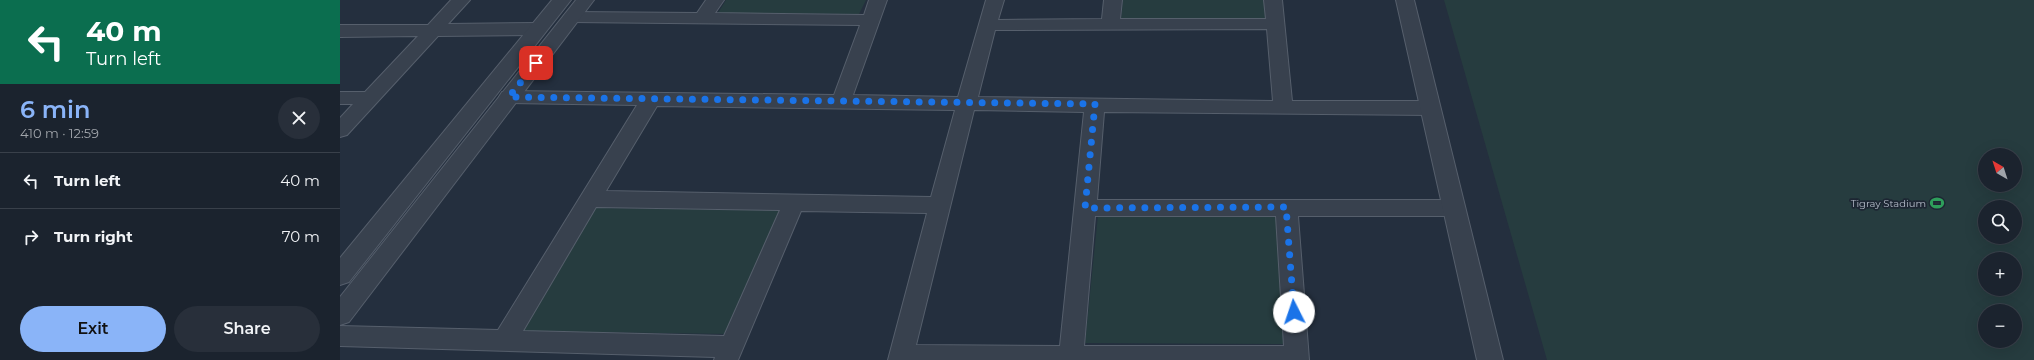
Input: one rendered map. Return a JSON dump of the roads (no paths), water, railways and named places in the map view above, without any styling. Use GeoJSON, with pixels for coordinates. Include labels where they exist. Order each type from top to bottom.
{"type":"FeatureCollection","features":[{"type":"Feature","properties":{"kind":"street"},"geometry":{"type":"LineString","coordinates":[[340,130],[461,0]]}},
{"type":"Feature","properties":{"kind":"street"},"geometry":{"type":"LineString","coordinates":[[340,275],[538,29],[567,9],[585,0]]}},
{"type":"Feature","properties":{"kind":"street"},"geometry":{"type":"LineString","coordinates":[[702,19],[715,0]]}},
{"type":"Feature","properties":{"kind":"street"},"geometry":{"type":"LineString","coordinates":[[841,101],[878,0]]}},
{"type":"Feature","properties":{"kind":"street"},"geometry":{"type":"LineString","coordinates":[[995,0],[966,104],[901,358],[1297,358],[1286,207]]}},
{"type":"Feature","properties":{"kind":"street"},"geometry":{"type":"LineString","coordinates":[[1110,25],[1113,0]]}},
{"type":"Feature","properties":{"kind":"street"},"geometry":{"type":"LineString","coordinates":[[1273,0],[1283,108]]}},
{"type":"Feature","properties":{"kind":"street"},"geometry":{"type":"LineString","coordinates":[[1405,0],[1490,360]]}},
{"type":"Feature","properties":{"kind":"street"},"geometry":{"type":"LineString","coordinates":[[567,9],[702,19],[870,20]]}},
{"type":"Feature","properties":{"kind":"street"},"geometry":{"type":"LineString","coordinates":[[340,315],[509,97],[567,9]]}},
{"type":"Feature","properties":{"kind":"street"},"geometry":{"type":"LineString","coordinates":[[988,25],[1276,24]]}},
{"type":"Feature","properties":{"kind":"street"},"geometry":{"type":"LineString","coordinates":[[340,31],[538,29]]}},
{"type":"Feature","properties":{"kind":"street"},"geometry":{"type":"LineString","coordinates":[[509,97],[966,104],[1095,104],[1283,108],[1430,108]]}},
{"type":"Feature","properties":{"kind":"street"},"geometry":{"type":"LineString","coordinates":[[340,98],[369,98]]}},
{"type":"Feature","properties":{"kind":"street"},"geometry":{"type":"LineString","coordinates":[[504,341],[651,99]]}},
{"type":"Feature","properties":{"kind":"street"},"geometry":{"type":"LineString","coordinates":[[1071,357],[1095,104]]}},
{"type":"Feature","properties":{"kind":"street"},"geometry":{"type":"LineString","coordinates":[[590,199],[940,205]]}},
{"type":"Feature","properties":{"kind":"street"},"geometry":{"type":"LineString","coordinates":[[340,336],[504,341],[729,353],[794,202]]}},
{"type":"Feature","properties":{"kind":"street"},"geometry":{"type":"LineString","coordinates":[[1085,208],[1453,208]]}},
{"type":"Feature","properties":{"kind":"place","name":"Tigray Stadium"},"geometry":{"type":"Point","coordinates":[1937,203]}}]}
